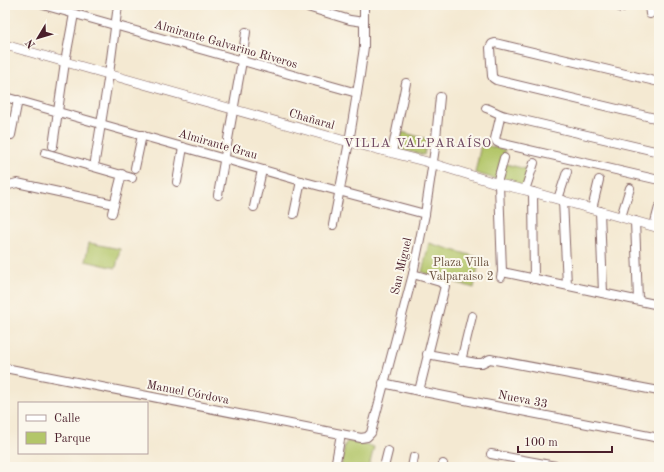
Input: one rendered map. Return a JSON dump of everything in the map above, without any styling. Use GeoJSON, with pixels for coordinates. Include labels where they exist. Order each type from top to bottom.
{"type":"FeatureCollection","features":[{"type":"Feature","properties":{"kind":"street","name":"Almirante Galvarino Riveros"},"geometry":{"type":"LineString","coordinates":[[42,5],[357,93]]}},
{"type":"Feature","properties":{"kind":"street"},"geometry":{"type":"LineString","coordinates":[[94,161],[109,74],[118,5]]}},
{"type":"Feature","properties":{"kind":"street"},"geometry":{"type":"LineString","coordinates":[[301,5],[350,20],[364,22]]}},
{"type":"Feature","properties":{"kind":"street"},"geometry":{"type":"LineString","coordinates":[[333,225],[349,142],[364,47],[364,5]]}},
{"type":"Feature","properties":{"kind":"street"},"geometry":{"type":"LineString","coordinates":[[649,5],[650,14]]}},
{"type":"Feature","properties":{"kind":"street"},"geometry":{"type":"LineString","coordinates":[[52,146],[74,14]]}},
{"type":"Feature","properties":{"kind":"street"},"geometry":{"type":"LineString","coordinates":[[218,195],[246,32]]}},
{"type":"Feature","properties":{"kind":"street"},"geometry":{"type":"LineString","coordinates":[[659,82],[495,43],[492,44],[490,48],[493,78],[496,80],[659,119]]}},
{"type":"Feature","properties":{"kind":"street","name":"Chañaral"},"geometry":{"type":"LineString","coordinates":[[5,45],[656,227]]}},
{"type":"Feature","properties":{"kind":"street"},"geometry":{"type":"LineString","coordinates":[[392,152],[406,83]]}},
{"type":"Feature","properties":{"kind":"street","name":"San Miguel"},"geometry":{"type":"LineString","coordinates":[[367,437],[371,433],[413,274],[433,164],[440,96]]}},
{"type":"Feature","properties":{"kind":"street","name":"Almirante Grau"},"geometry":{"type":"LineString","coordinates":[[5,97],[301,181],[425,214]]}},
{"type":"Feature","properties":{"kind":"street"},"geometry":{"type":"LineString","coordinates":[[12,135],[18,100]]}},
{"type":"Feature","properties":{"kind":"street"},"geometry":{"type":"LineString","coordinates":[[486,108],[497,112],[501,116],[659,152]]}},
{"type":"Feature","properties":{"kind":"street"},"geometry":{"type":"LineString","coordinates":[[501,116],[495,139],[496,142],[659,180]]}},
{"type":"Feature","properties":{"kind":"street"},"geometry":{"type":"LineString","coordinates":[[135,168],[142,135]]}},
{"type":"Feature","properties":{"kind":"street"},"geometry":{"type":"LineString","coordinates":[[177,182],[184,147]]}},
{"type":"Feature","properties":{"kind":"street"},"geometry":{"type":"LineString","coordinates":[[46,152],[132,178]]}},
{"type":"Feature","properties":{"kind":"street"},"geometry":{"type":"LineString","coordinates":[[504,158],[498,183],[501,275],[534,279],[659,305]]}},
{"type":"Feature","properties":{"kind":"street"},"geometry":{"type":"LineString","coordinates":[[534,162],[529,191],[534,279]]}},
{"type":"Feature","properties":{"kind":"street"},"geometry":{"type":"LineString","coordinates":[[254,207],[262,170]]}},
{"type":"Feature","properties":{"kind":"street"},"geometry":{"type":"LineString","coordinates":[[567,286],[561,200],[568,172]]}},
{"type":"Feature","properties":{"kind":"street"},"geometry":{"type":"LineString","coordinates":[[112,213],[122,174]]}},
{"type":"Feature","properties":{"kind":"street"},"geometry":{"type":"LineString","coordinates":[[599,180],[596,210],[603,293]]}},
{"type":"Feature","properties":{"kind":"street"},"geometry":{"type":"LineString","coordinates":[[294,214],[301,181]]}},
{"type":"Feature","properties":{"kind":"street"},"geometry":{"type":"LineString","coordinates":[[5,186],[17,183],[114,204]]}},
{"type":"Feature","properties":{"kind":"street"},"geometry":{"type":"LineString","coordinates":[[621,217],[630,188]]}},
{"type":"Feature","properties":{"kind":"street"},"geometry":{"type":"LineString","coordinates":[[656,227],[659,207]]}},
{"type":"Feature","properties":{"kind":"street"},"geometry":{"type":"LineString","coordinates":[[635,221],[638,300]]}},
{"type":"Feature","properties":{"kind":"street"},"geometry":{"type":"LineString","coordinates":[[413,274],[440,282],[445,286],[419,391]]}},
{"type":"Feature","properties":{"kind":"street"},"geometry":{"type":"LineString","coordinates":[[461,361],[472,316]]}},
{"type":"Feature","properties":{"kind":"street"},"geometry":{"type":"LineString","coordinates":[[427,354],[476,364],[482,363],[490,358],[659,391]]}},
{"type":"Feature","properties":{"kind":"street","name":"Manuel Córdova"},"geometry":{"type":"LineString","coordinates":[[5,368],[361,438],[367,437]]}},
{"type":"Feature","properties":{"kind":"street","name":"Nueva 33"},"geometry":{"type":"LineString","coordinates":[[384,383],[659,438]]}},
{"type":"Feature","properties":{"kind":"street"},"geometry":{"type":"LineString","coordinates":[[334,467],[341,434]]}},
{"type":"Feature","properties":{"kind":"street"},"geometry":{"type":"LineString","coordinates":[[384,467],[388,451]]}},
{"type":"Feature","properties":{"kind":"street"},"geometry":{"type":"LineString","coordinates":[[491,454],[561,467]]}},
{"type":"Feature","properties":{"kind":"street"},"geometry":{"type":"LineString","coordinates":[[412,467],[414,457]]}},
{"type":"Feature","properties":{"kind":"green space"},"geometry":{"type":"Polygon","coordinates":[[[402,132],[427,139],[424,155],[398,149],[402,132]]]}},
{"type":"Feature","properties":{"kind":"green space"},"geometry":{"type":"Polygon","coordinates":[[[481,144],[505,150],[502,163],[530,170],[524,187],[475,173],[481,144]]]}},
{"type":"Feature","properties":{"kind":"green space"},"geometry":{"type":"Polygon","coordinates":[[[89,243],[120,249],[116,268],[85,261],[89,243]]]}},
{"type":"Feature","properties":{"kind":"green space","name":"Plaza Villa Valparaiso 2"},"geometry":{"type":"Polygon","coordinates":[[[429,243],[480,258],[474,288],[422,272],[429,243]]]}},
{"type":"Feature","properties":{"kind":"green space"},"geometry":{"type":"Polygon","coordinates":[[[348,441],[374,447],[369,467],[341,467],[345,444],[348,441]]]}},
{"type":"Feature","properties":{"kind":"district","name":"VILLA VALPARAÍSO"},"geometry":{"type":"Point","coordinates":[418,142]}}]}
